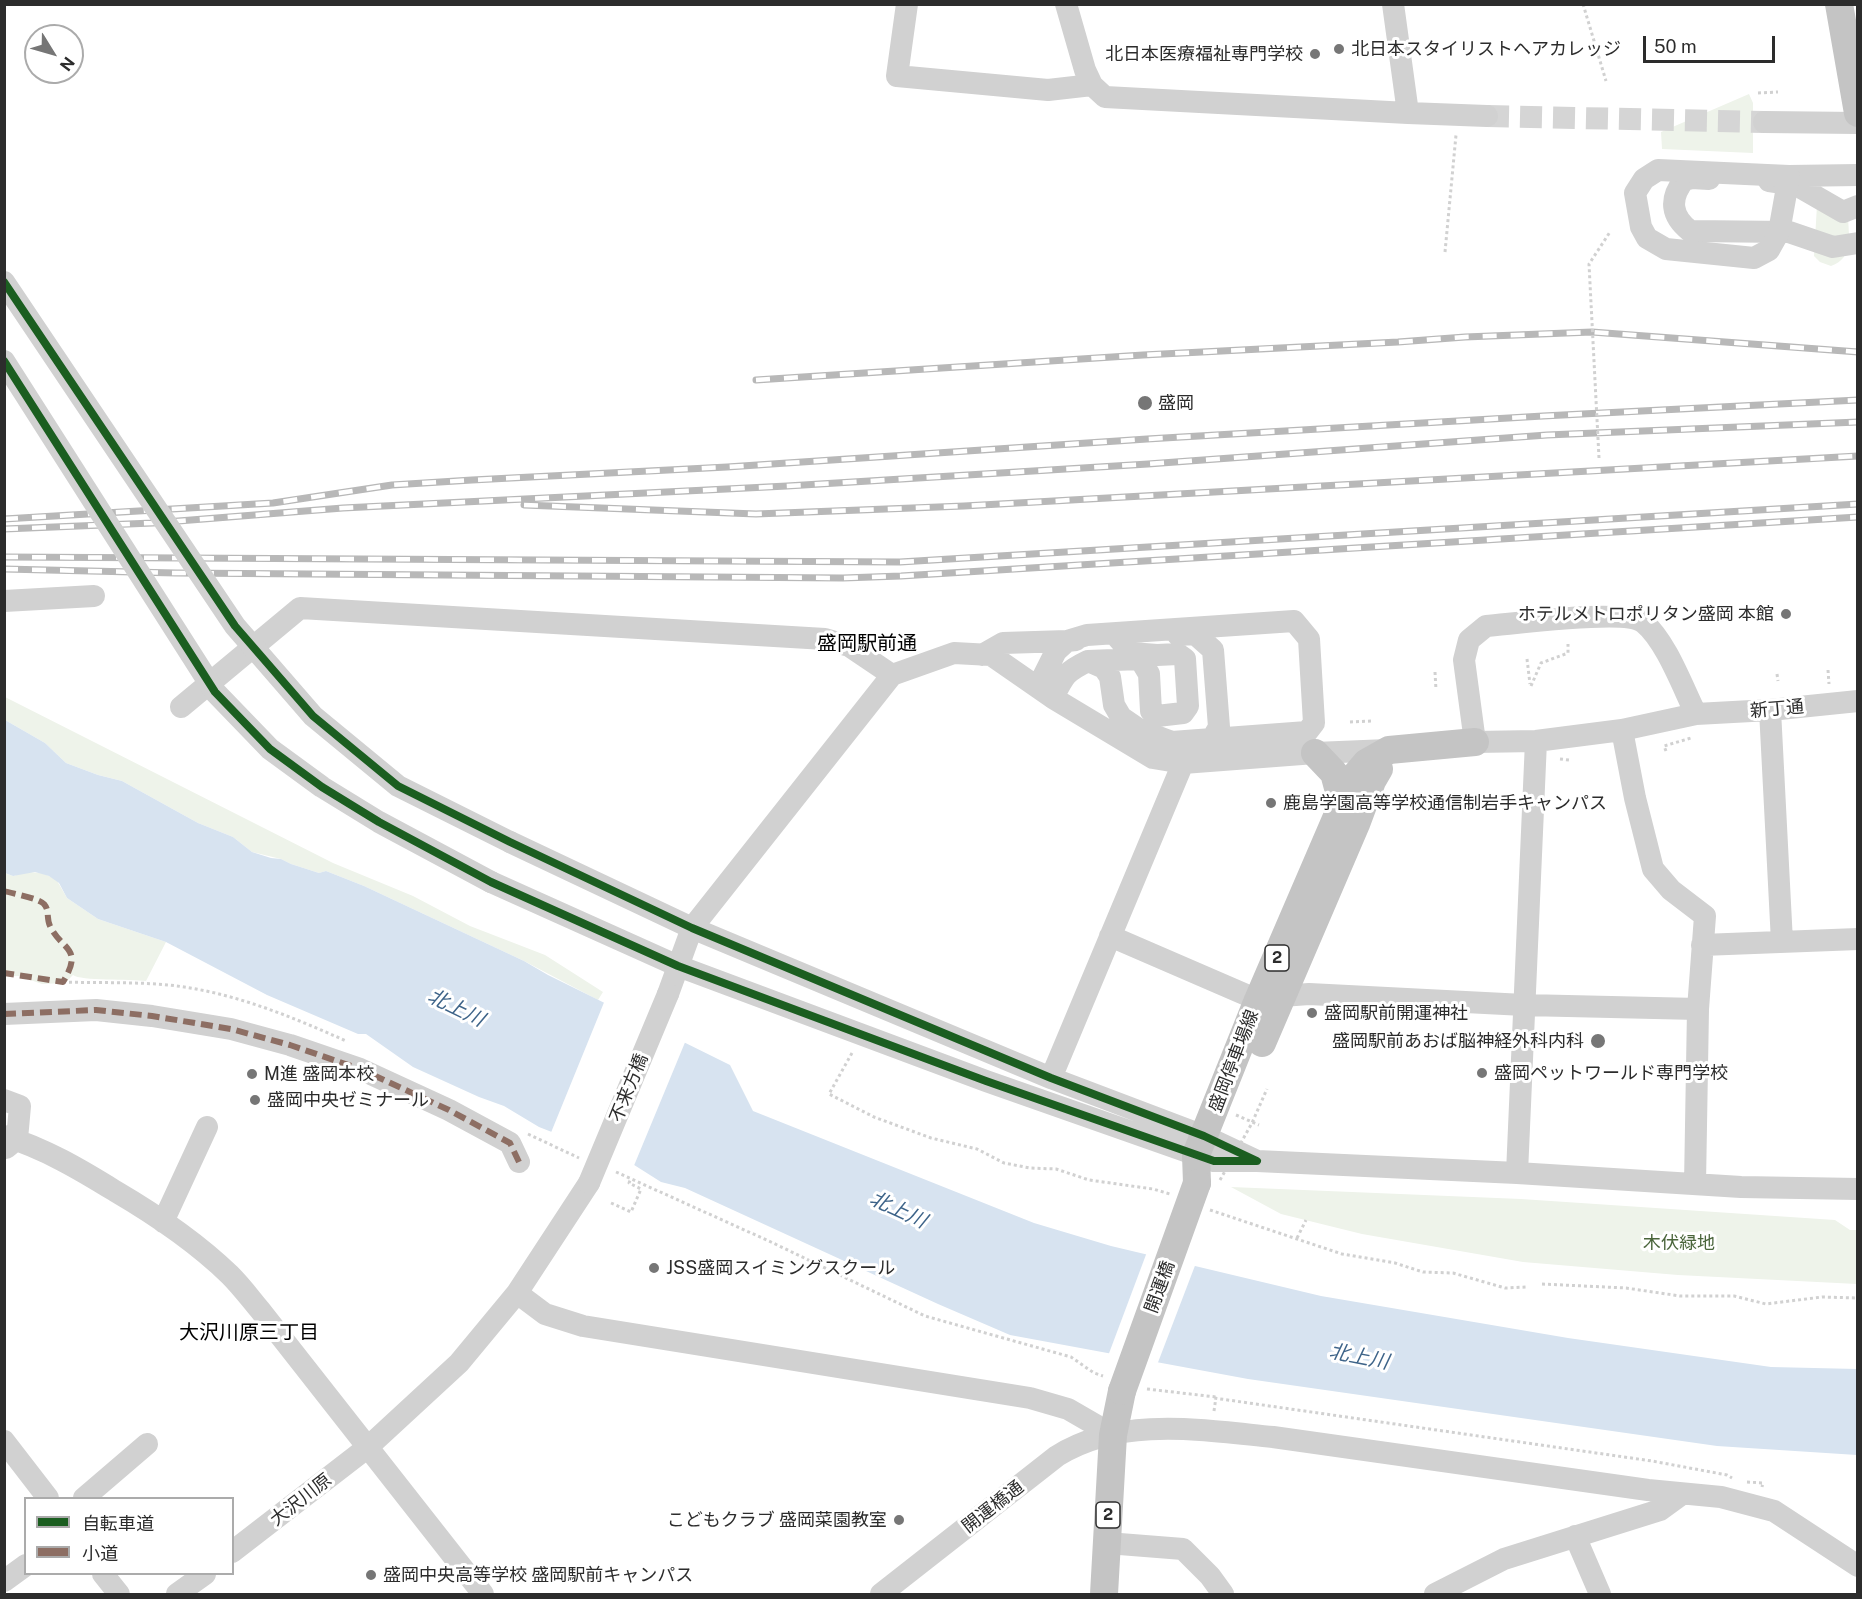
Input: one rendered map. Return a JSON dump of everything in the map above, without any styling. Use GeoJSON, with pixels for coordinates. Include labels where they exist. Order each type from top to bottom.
{"type":"FeatureCollection","features":[{"type":"Feature","properties":{"kind":"main road"},"geometry":{"type":"LineString","coordinates":[[1839,4],[1857,113]]}},
{"type":"Feature","properties":{"kind":"main road"},"geometry":{"type":"LineString","coordinates":[[1368,762],[1475,742]]}},
{"type":"Feature","properties":{"kind":"main road"},"geometry":{"type":"LineString","coordinates":[[1315,753],[1334,773],[1342,803]]}},
{"type":"Feature","properties":{"kind":"main road","name":"盛岡停車場線"},"geometry":{"type":"LineString","coordinates":[[1209,1160],[1342,803],[1354,777],[1368,762]]}},
{"type":"Feature","properties":{"kind":"main road","name":"盛岡停車場線"},"geometry":{"type":"LineString","coordinates":[[1270,998],[1356,824],[1368,762]]}},
{"type":"Feature","properties":{"kind":"main road","name":"開運橋"},"geometry":{"type":"LineString","coordinates":[[1125,1386],[1209,1160]]}},
{"type":"Feature","properties":{"kind":"main road","name":"2"},"geometry":{"type":"LineString","coordinates":[[1104,1594],[1113,1436],[1125,1386]]}},
{"type":"Feature","properties":{"kind":"street"},"geometry":{"type":"LineString","coordinates":[[907,4],[897,76],[1048,90],[1092,85]]}},
{"type":"Feature","properties":{"kind":"street"},"geometry":{"type":"LineString","coordinates":[[1066,4],[1085,70],[1092,85],[1105,97],[1487,116]]}},
{"type":"Feature","properties":{"kind":"street"},"geometry":{"type":"LineString","coordinates":[[1392,4],[1408,113]]}},
{"type":"Feature","properties":{"kind":"street"},"geometry":{"type":"LineString","coordinates":[[1826,4],[1843,89],[1857,105]]}},
{"type":"Feature","properties":{"kind":"street"},"geometry":{"type":"LineString","coordinates":[[1764,122],[1857,123]]}},
{"type":"Feature","properties":{"kind":"street"},"geometry":{"type":"LineString","coordinates":[[1790,176],[1779,232],[1769,250],[1754,258],[1666,249],[1647,238],[1641,227],[1635,193],[1644,179],[1658,170],[1790,176],[1857,176]]}},
{"type":"Feature","properties":{"kind":"street"},"geometry":{"type":"LineString","coordinates":[[1857,206],[1844,212],[1796,185],[1784,182],[1692,178],[1684,180],[1674,197],[1674,208],[1678,218],[1690,231],[1789,232],[1833,247],[1857,243]]}},
{"type":"Feature","properties":{"kind":"street"},"geometry":{"type":"LineString","coordinates":[[4,282],[235,626],[313,716],[398,786],[692,928],[1051,1078],[1209,1160]]}},
{"type":"Feature","properties":{"kind":"street"},"geometry":{"type":"LineString","coordinates":[[4,362],[215,692],[270,749],[322,787],[379,822],[491,882],[678,966],[986,1081],[1209,1160],[1517,1173],[1695,1184],[1857,1189]]}},
{"type":"Feature","properties":{"kind":"street"},"geometry":{"type":"LineString","coordinates":[[4,601],[94,596]]}},
{"type":"Feature","properties":{"kind":"street"},"geometry":{"type":"LineString","coordinates":[[181,707],[300,608],[825,639],[849,646],[892,675],[954,653],[991,656],[1045,693],[1153,758],[1182,763],[1315,753],[1368,762]]}},
{"type":"Feature","properties":{"kind":"street"},"geometry":{"type":"LineString","coordinates":[[1475,742],[1464,660],[1469,640],[1486,626],[1614,616],[1642,621],[1658,637],[1696,714]]}},
{"type":"Feature","properties":{"kind":"street"},"geometry":{"type":"LineString","coordinates":[[1045,693],[1056,651],[1066,641],[1087,635],[1294,621],[1309,639],[1314,723],[1307,732],[1172,742],[1140,730],[1121,717],[1114,705],[1110,677],[1104,668],[1088,661]]}},
{"type":"Feature","properties":{"kind":"street"},"geometry":{"type":"LineString","coordinates":[[982,655],[1003,643],[1195,634],[1214,650],[1219,727],[1212,740]]}},
{"type":"Feature","properties":{"kind":"street"},"geometry":{"type":"LineString","coordinates":[[1045,693],[1061,681],[1071,669],[1088,661],[1140,659],[1149,674],[1151,711],[1157,716],[1183,713],[1188,706],[1185,659],[1178,654],[1157,655],[1131,652],[1118,638]]}},
{"type":"Feature","properties":{"kind":"street","name":"不来方橋"},"geometry":{"type":"LineString","coordinates":[[517,1293],[590,1184],[668,994],[692,928],[892,675]]}},
{"type":"Feature","properties":{"kind":"street","name":"新丁通"},"geometry":{"type":"LineString","coordinates":[[1475,742],[1536,741],[1622,730],[1696,714],[1770,710],[1857,701]]}},
{"type":"Feature","properties":{"kind":"street"},"geometry":{"type":"LineString","coordinates":[[1770,710],[1782,942]]}},
{"type":"Feature","properties":{"kind":"street"},"geometry":{"type":"LineString","coordinates":[[1622,730],[1635,798],[1653,869],[1671,890],[1705,916],[1698,1009],[1695,1184]]}},
{"type":"Feature","properties":{"kind":"street"},"geometry":{"type":"LineString","coordinates":[[1517,1173],[1536,741]]}},
{"type":"Feature","properties":{"kind":"street"},"geometry":{"type":"LineString","coordinates":[[1051,1078],[1182,763]]}},
{"type":"Feature","properties":{"kind":"street"},"geometry":{"type":"LineString","coordinates":[[1110,936],[1270,998],[1309,994],[1524,1005],[1698,1009]]}},
{"type":"Feature","properties":{"kind":"street"},"geometry":{"type":"LineString","coordinates":[[1702,945],[1857,939]]}},
{"type":"Feature","properties":{"kind":"street"},"geometry":{"type":"LineString","coordinates":[[4,1014],[96,1011],[152,1016],[231,1029],[360,1069],[449,1110],[510,1143],[519,1162]]}},
{"type":"Feature","properties":{"kind":"street"},"geometry":{"type":"LineString","coordinates":[[4,1101],[20,1106],[9,1141],[79,1168],[163,1222],[194,1244],[230,1275],[483,1594]]}},
{"type":"Feature","properties":{"kind":"street"},"geometry":{"type":"LineString","coordinates":[[163,1222],[207,1127]]}},
{"type":"Feature","properties":{"kind":"street"},"geometry":{"type":"LineString","coordinates":[[517,1293],[545,1314],[584,1326],[1030,1398],[1068,1409],[1113,1436]]}},
{"type":"Feature","properties":{"kind":"street","name":"大沢川原"},"geometry":{"type":"LineString","coordinates":[[234,1550],[368,1447],[459,1363],[517,1293]]}},
{"type":"Feature","properties":{"kind":"street","name":"開運橋通"},"geometry":{"type":"LineString","coordinates":[[881,1594],[1074,1445],[1144,1428],[1210,1430],[1273,1437],[1682,1494],[1721,1497],[1774,1511],[1857,1566]]}},
{"type":"Feature","properties":{"kind":"street"},"geometry":{"type":"LineString","coordinates":[[4,1441],[47,1497]]}},
{"type":"Feature","properties":{"kind":"street"},"geometry":{"type":"LineString","coordinates":[[85,1497],[147,1444]]}},
{"type":"Feature","properties":{"kind":"street"},"geometry":{"type":"LineString","coordinates":[[1435,1594],[1504,1559],[1660,1510],[1682,1494]]}},
{"type":"Feature","properties":{"kind":"street"},"geometry":{"type":"LineString","coordinates":[[1575,1536],[1600,1594]]}},
{"type":"Feature","properties":{"kind":"street"},"geometry":{"type":"LineString","coordinates":[[1107,1543],[1183,1549],[1210,1576],[1223,1594]]}},
{"type":"Feature","properties":{"kind":"street"},"geometry":{"type":"LineString","coordinates":[[4,1581],[24,1566]]}},
{"type":"Feature","properties":{"kind":"street"},"geometry":{"type":"LineString","coordinates":[[105,1575],[119,1594]]}},
{"type":"Feature","properties":{"kind":"street"},"geometry":{"type":"LineString","coordinates":[[177,1594],[204,1575]]}},
{"type":"Feature","properties":{"kind":"path"},"geometry":{"type":"LineString","coordinates":[[1582,4],[1606,81]]}},
{"type":"Feature","properties":{"kind":"path"},"geometry":{"type":"LineString","coordinates":[[1758,93],[1778,92]]}},
{"type":"Feature","properties":{"kind":"path"},"geometry":{"type":"LineString","coordinates":[[1445,252],[1456,135]]}},
{"type":"Feature","properties":{"kind":"path"},"geometry":{"type":"LineString","coordinates":[[1599,458],[1589,264],[1610,232]]}},
{"type":"Feature","properties":{"kind":"path"},"geometry":{"type":"LineString","coordinates":[[1527,659],[1531,686],[1541,663],[1568,653],[1568,644]]}},
{"type":"Feature","properties":{"kind":"path"},"geometry":{"type":"LineString","coordinates":[[1436,672],[1436,690]]}},
{"type":"Feature","properties":{"kind":"path"},"geometry":{"type":"LineString","coordinates":[[1777,674],[1778,681]]}},
{"type":"Feature","properties":{"kind":"path"},"geometry":{"type":"LineString","coordinates":[[1350,723],[1371,721]]}},
{"type":"Feature","properties":{"kind":"path"},"geometry":{"type":"LineString","coordinates":[[1666,751],[1664,746],[1691,738]]}},
{"type":"Feature","properties":{"kind":"path"},"geometry":{"type":"LineString","coordinates":[[852,1053],[829,1094],[874,1117],[931,1138],[977,1149],[1004,1163],[1030,1168],[1056,1169],[1089,1180],[1158,1190]]}},
{"type":"Feature","properties":{"kind":"path"},"geometry":{"type":"LineString","coordinates":[[1209,1160],[1252,1123],[1267,1089]]}},
{"type":"Feature","properties":{"kind":"path"},"geometry":{"type":"LineString","coordinates":[[527,1133],[582,1159]]}},
{"type":"Feature","properties":{"kind":"path"},"geometry":{"type":"LineString","coordinates":[[612,1170],[926,1316],[1071,1357],[1094,1373],[1125,1386],[1216,1397],[1214,1398],[1652,1461],[1727,1475],[1738,1481],[1763,1483]]}},
{"type":"Feature","properties":{"kind":"path"},"geometry":{"type":"LineString","coordinates":[[611,1203],[631,1212],[640,1189],[629,1183],[631,1178]]}},
{"type":"Feature","properties":{"kind":"path"},"geometry":{"type":"LineString","coordinates":[[1228,1216],[1342,1254],[1395,1263],[1424,1272],[1453,1273],[1505,1288],[1526,1287]]}},
{"type":"Feature","properties":{"kind":"path"},"geometry":{"type":"LineString","coordinates":[[1297,1238],[1306,1220]]}},
{"type":"Feature","properties":{"kind":"path"},"geometry":{"type":"LineString","coordinates":[[1542,1284],[1626,1288],[1680,1296],[1734,1296],[1766,1304],[1796,1299],[1857,1298]]}},
{"type":"Feature","properties":{"kind":"green space"},"geometry":{"type":"Polygon","coordinates":[[[1749,94],[1753,103],[1753,153],[1662,149],[1661,132],[1749,94]]]}},
{"type":"Feature","properties":{"kind":"green space"},"geometry":{"type":"Polygon","coordinates":[[[1817,205],[1848,213],[1847,251],[1839,262],[1831,266],[1820,262],[1814,256],[1817,205]]]}},
{"type":"Feature","properties":{"kind":"green space"},"geometry":{"type":"Polygon","coordinates":[[[5,697],[333,863],[413,896],[470,926],[545,955],[603,992],[598,1000],[524,961],[364,886],[326,871],[319,873],[281,859],[252,852],[233,837],[198,823],[122,781],[66,763],[45,743],[5,720],[5,697]]]}},
{"type":"Feature","properties":{"kind":"green space"},"geometry":{"type":"Polygon","coordinates":[[[28,872],[42,873],[56,879],[67,898],[98,919],[166,942],[146,981],[95,979],[73,975],[65,983],[42,984],[19,976],[5,976],[4,873],[13,876],[28,872]]]}},
{"type":"Feature","properties":{"kind":"green space","name":"木伏緑地"},"geometry":{"type":"Polygon","coordinates":[[[1231,1187],[1521,1199],[1835,1220],[1850,1230],[1857,1230],[1857,1284],[1678,1275],[1523,1262],[1362,1234],[1281,1214],[1231,1187]]]}},
{"type":"Feature","properties":{"kind":"water","name":"北上川"},"geometry":{"type":"Polygon","coordinates":[[[5,720],[45,743],[66,763],[122,781],[198,823],[233,837],[252,852],[281,859],[319,873],[326,871],[364,886],[524,961],[730,1065],[753,1111],[1034,1223],[1111,1246],[1321,1296],[1568,1338],[1771,1367],[1857,1369],[1857,1455],[1717,1446],[1248,1379],[1010,1335],[685,1188],[661,1182],[631,1163],[539,1127],[504,1106],[413,1067],[366,1034],[358,1034],[267,995],[166,942],[98,919],[67,898],[59,883],[49,876],[35,872],[13,876],[5,873],[5,720]]]}},
{"type":"Feature","properties":{"kind":"pier"},"geometry":{"type":"Polygon","coordinates":[[[605,1000],[686,1040],[633,1168],[550,1135],[605,1000]]]}},
{"type":"Feature","properties":{"kind":"pier"},"geometry":{"type":"Polygon","coordinates":[[[1147,1252],[1196,1263],[1157,1365],[1108,1356],[1147,1252]]]}},
{"type":"Feature","properties":{"kind":"tunnel"},"geometry":{"type":"LineString","coordinates":[[1487,116],[1764,122]]}},
{"type":"Feature","properties":{"kind":"railway"},"geometry":{"type":"LineString","coordinates":[[756,380],[1143,355],[1592,332],[1858,352]]}},
{"type":"Feature","properties":{"kind":"railway"},"geometry":{"type":"LineString","coordinates":[[4,519],[273,503],[392,485],[727,467],[1543,416],[1858,400]]}},
{"type":"Feature","properties":{"kind":"railway"},"geometry":{"type":"LineString","coordinates":[[4,529],[153,523],[343,508],[787,486],[1148,464],[1547,435],[1858,422]]}},
{"type":"Feature","properties":{"kind":"railway"},"geometry":{"type":"LineString","coordinates":[[524,505],[756,514],[964,506],[1858,456]]}},
{"type":"Feature","properties":{"kind":"railway"},"geometry":{"type":"LineString","coordinates":[[4,557],[900,562],[1858,504]]}},
{"type":"Feature","properties":{"kind":"railway"},"geometry":{"type":"LineString","coordinates":[[4,569],[176,573],[843,578],[1858,517]]}},
{"type":"Feature","properties":{"kind":"marked path"},"geometry":{"type":"LineString","coordinates":[[4,891],[44,904],[50,926],[69,950],[72,962],[63,982],[4,973]]}},
{"type":"Feature","properties":{"kind":"marked path"},"geometry":{"type":"LineString","coordinates":[[4,1014],[96,1010],[152,1016],[231,1029],[290,1045],[360,1069],[449,1110],[510,1143],[519,1162]]}},
{"type":"Feature","properties":{"kind":"cycle path"},"geometry":{"type":"LineString","coordinates":[[4,282],[235,626],[313,716],[398,786],[692,928],[1051,1078],[1204,1136],[1257,1161],[1214,1161],[986,1081],[678,966],[491,882],[379,822],[322,787],[270,749],[215,692],[4,361]]}},
{"type":"Feature","properties":{"kind":"place","name":"北日本スタイリストヘアカレッジ"},"geometry":{"type":"Point","coordinates":[1339,49]}},
{"type":"Feature","properties":{"kind":"place","name":"北日本医療福祉専門学校"},"geometry":{"type":"Point","coordinates":[1315,54]}},
{"type":"Feature","properties":{"kind":"place","name":"盛岡"},"geometry":{"type":"Point","coordinates":[1145,403]}},
{"type":"Feature","properties":{"kind":"place","name":"ホテルメトロポリタン盛岡 本館"},"geometry":{"type":"Point","coordinates":[1786,614]}},
{"type":"Feature","properties":{"kind":"place","name":"鹿島学園高等学校通信制岩手キャンパス"},"geometry":{"type":"Point","coordinates":[1271,803]}},
{"type":"Feature","properties":{"kind":"place","name":"盛岡駅前開運神社"},"geometry":{"type":"Point","coordinates":[1312,1013]}},
{"type":"Feature","properties":{"kind":"place","name":"盛岡駅前あおば脳神経外科内科"},"geometry":{"type":"Point","coordinates":[1598,1041]}},
{"type":"Feature","properties":{"kind":"place","name":"盛岡ペットワールド専門学校"},"geometry":{"type":"Point","coordinates":[1482,1073]}},
{"type":"Feature","properties":{"kind":"place","name":"M進 盛岡本校"},"geometry":{"type":"Point","coordinates":[252,1074]}},
{"type":"Feature","properties":{"kind":"place","name":"盛岡中央ゼミナール"},"geometry":{"type":"Point","coordinates":[255,1100]}},
{"type":"Feature","properties":{"kind":"place","name":"JSS盛岡スイミングスクール"},"geometry":{"type":"Point","coordinates":[654,1268]}},
{"type":"Feature","properties":{"kind":"place","name":"こどもクラブ 盛岡菜園教室"},"geometry":{"type":"Point","coordinates":[899,1520]}},
{"type":"Feature","properties":{"kind":"place","name":"盛岡中央高等学校 盛岡駅前キャンパス"},"geometry":{"type":"Point","coordinates":[371,1575]}},
{"type":"Feature","properties":{"kind":"district","name":"盛岡駅前通"},"geometry":{"type":"Point","coordinates":[867,644]}},
{"type":"Feature","properties":{"kind":"district","name":"大沢川原三丁目"},"geometry":{"type":"Point","coordinates":[249,1333]}}]}
